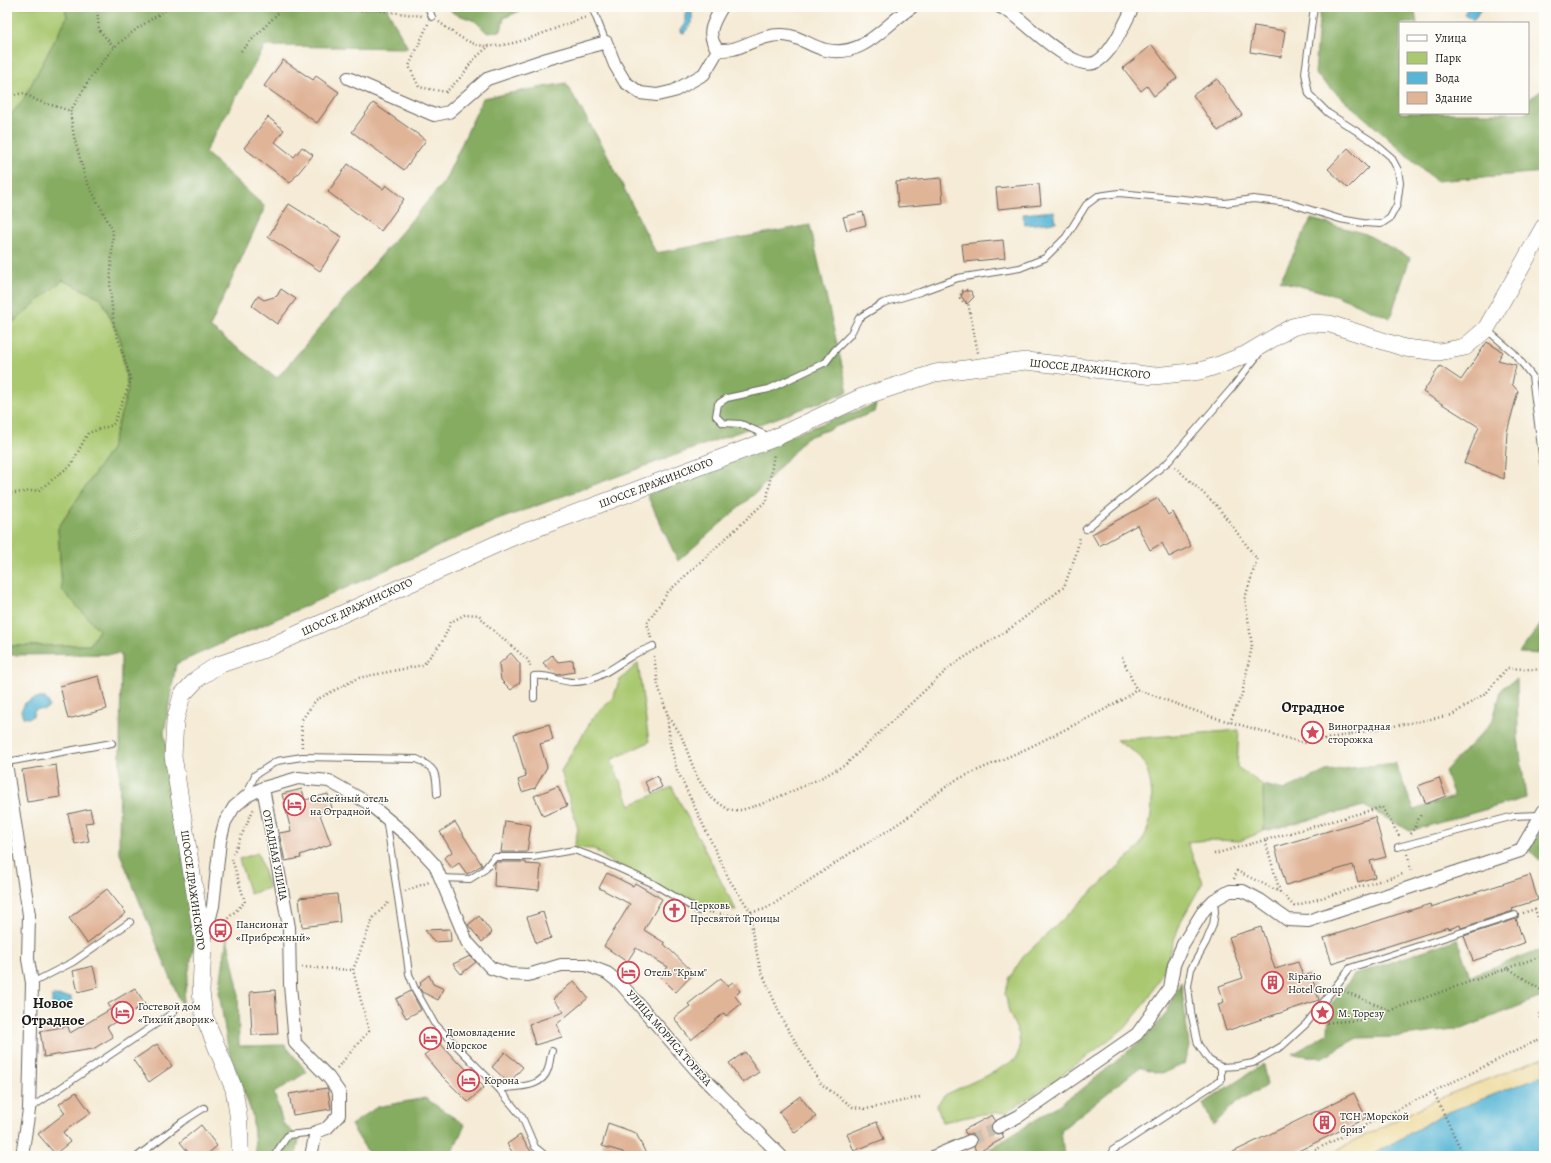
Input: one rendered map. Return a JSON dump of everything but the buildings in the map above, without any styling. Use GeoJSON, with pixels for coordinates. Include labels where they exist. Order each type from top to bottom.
{"type":"FeatureCollection","features":[{"type":"Feature","properties":{"kind":"main road","name":"ШОССЕ ДРАЖИНСКОГО"},"geometry":{"type":"LineString","coordinates":[[239,1151],[238,1114],[234,1089],[204,1016],[201,992],[203,943],[173,756],[175,721],[182,695],[198,678],[218,665],[265,649],[510,538],[772,439],[862,397],[936,373],[1026,361],[1154,376],[1200,371],[1222,364],[1245,354],[1292,327],[1309,323],[1330,324],[1405,348],[1439,352],[1465,347],[1486,329],[1544,227]]}},
{"type":"Feature","properties":{"kind":"street"},"geometry":{"type":"LineString","coordinates":[[718,50],[712,42],[711,32],[713,23],[722,7]]}},
{"type":"Feature","properties":{"kind":"street"},"geometry":{"type":"LineString","coordinates":[[718,50],[732,50],[767,36],[783,35],[797,38],[824,50],[841,52],[853,49],[865,43],[892,24],[902,11],[912,7]]}},
{"type":"Feature","properties":{"kind":"street"},"geometry":{"type":"LineString","coordinates":[[1000,7],[1016,16],[1071,60],[1089,64],[1098,62],[1109,51],[1134,7]]}},
{"type":"Feature","properties":{"kind":"street"},"geometry":{"type":"LineString","coordinates":[[348,78],[434,115],[449,112],[487,79],[547,59],[606,42],[615,65],[625,82],[640,93],[656,95],[674,91],[704,74],[718,50]]}},
{"type":"Feature","properties":{"kind":"street"},"geometry":{"type":"LineString","coordinates":[[7,770],[14,831],[29,915],[28,959],[32,983],[29,1110],[22,1156]]}},
{"type":"Feature","properties":{"kind":"street"},"geometry":{"type":"LineString","coordinates":[[203,943],[213,906],[220,841],[225,822],[234,807],[247,796],[262,788],[298,778],[329,781],[368,803],[410,838],[435,865],[440,878]]}},
{"type":"Feature","properties":{"kind":"street","name":"ОТРАДНАЯ УЛИЦА"},"geometry":{"type":"LineString","coordinates":[[262,788],[289,927],[291,966],[290,985],[296,1043],[340,1092],[339,1115],[327,1128],[316,1132]]}},
{"type":"Feature","properties":{"kind":"street"},"geometry":{"type":"LineString","coordinates":[[998,1127],[1019,1116],[1137,1034],[1170,988],[1174,965],[1183,944],[1204,910],[1214,900],[1230,891],[1243,891],[1260,900],[1288,920],[1308,921],[1520,851],[1542,813]]}},
{"type":"Feature","properties":{"kind":"street","name":"УЛИЦА МОРИСА ТОРЕЗА"},"geometry":{"type":"LineString","coordinates":[[440,878],[467,942],[491,968],[509,974],[528,975],[561,965],[586,965],[607,973],[621,984],[696,1070],[780,1156]]}},
{"type":"Feature","properties":{"kind":"street"},"geometry":{"type":"LineString","coordinates":[[311,1156],[316,1132]]}},
{"type":"Feature","properties":{"kind":"street"},"geometry":{"type":"LineString","coordinates":[[935,1156],[970,1141]]}},
{"type":"Feature","properties":{"kind":"lane"},"geometry":{"type":"LineString","coordinates":[[428,7],[432,17]]}},
{"type":"Feature","properties":{"kind":"lane"},"geometry":{"type":"LineString","coordinates":[[592,7],[606,42]]}},
{"type":"Feature","properties":{"kind":"lane"},"geometry":{"type":"LineString","coordinates":[[772,439],[741,424],[723,423],[716,416],[718,404],[727,398],[769,389],[826,362],[835,350],[850,335],[859,318],[883,303],[920,292],[958,278],[1020,268],[1045,258],[1066,236],[1086,205],[1098,196],[1118,193],[1225,203],[1253,199],[1289,203],[1340,219],[1362,223],[1381,224],[1390,218],[1397,205],[1400,183],[1398,170],[1391,157],[1372,141],[1328,113],[1309,94],[1304,73],[1314,7]]}},
{"type":"Feature","properties":{"kind":"lane"},"geometry":{"type":"LineString","coordinates":[[1486,329],[1514,353],[1532,376],[1543,462]]}},
{"type":"Feature","properties":{"kind":"lane"},"geometry":{"type":"LineString","coordinates":[[1086,529],[1169,461],[1232,388],[1268,342]]}},
{"type":"Feature","properties":{"kind":"lane"},"geometry":{"type":"LineString","coordinates":[[534,698],[534,676],[545,674],[560,680],[574,682],[595,678],[631,656],[653,646]]}},
{"type":"Feature","properties":{"kind":"lane"},"geometry":{"type":"LineString","coordinates":[[7,762],[112,743]]}},
{"type":"Feature","properties":{"kind":"lane"},"geometry":{"type":"LineString","coordinates":[[247,796],[255,775],[277,761],[302,757],[417,759],[430,765],[436,776],[437,794]]}},
{"type":"Feature","properties":{"kind":"lane"},"geometry":{"type":"LineString","coordinates":[[1398,848],[1514,816],[1542,813]]}},
{"type":"Feature","properties":{"kind":"lane"},"geometry":{"type":"LineString","coordinates":[[386,818],[409,974],[415,989],[434,1023],[499,1089],[522,1117],[535,1147],[546,1156]]}},
{"type":"Feature","properties":{"kind":"lane"},"geometry":{"type":"LineString","coordinates":[[440,878],[470,879],[484,870],[494,857],[533,857],[574,850],[596,858],[652,883],[699,911]]}},
{"type":"Feature","properties":{"kind":"lane"},"geometry":{"type":"LineString","coordinates":[[1214,900],[1215,912],[1213,925],[1206,942],[1191,969],[1188,986],[1191,1012],[1198,1044],[1209,1060],[1221,1067],[1253,1063],[1282,1046],[1306,1024],[1350,968],[1515,915]]}},
{"type":"Feature","properties":{"kind":"lane"},"geometry":{"type":"LineString","coordinates":[[32,983],[73,962],[130,922]]}},
{"type":"Feature","properties":{"kind":"lane"},"geometry":{"type":"LineString","coordinates":[[29,1110],[174,1012]]}},
{"type":"Feature","properties":{"kind":"lane"},"geometry":{"type":"LineString","coordinates":[[499,1089],[525,1086],[535,1083],[543,1078],[548,1070],[552,1051]]}},
{"type":"Feature","properties":{"kind":"lane"},"geometry":{"type":"LineString","coordinates":[[1113,1150],[1221,1080],[1221,1067]]}},
{"type":"Feature","properties":{"kind":"lane"},"geometry":{"type":"LineString","coordinates":[[138,1156],[182,1122],[204,1108]]}},
{"type":"Feature","properties":{"kind":"lane"},"geometry":{"type":"LineString","coordinates":[[274,1156],[288,1135],[316,1132]]}},
{"type":"Feature","properties":{"kind":"path"},"geometry":{"type":"LineString","coordinates":[[96,7],[99,30],[114,47]]}},
{"type":"Feature","properties":{"kind":"path"},"geometry":{"type":"LineString","coordinates":[[7,494],[39,490],[71,465],[88,433],[113,425],[131,380],[114,326],[110,288],[113,231],[86,180],[74,137],[71,111],[93,74],[114,47],[138,28],[170,7]]}},
{"type":"Feature","properties":{"kind":"path"},"geometry":{"type":"LineString","coordinates":[[241,51],[284,7]]}},
{"type":"Feature","properties":{"kind":"path"},"geometry":{"type":"LineString","coordinates":[[309,7],[335,11],[375,10],[432,17],[458,36],[476,45],[496,47],[521,41],[572,21],[595,15]]}},
{"type":"Feature","properties":{"kind":"path"},"geometry":{"type":"LineString","coordinates":[[432,17],[409,66],[419,87],[446,92],[463,75],[472,61],[489,46]]}},
{"type":"Feature","properties":{"kind":"path"},"geometry":{"type":"LineString","coordinates":[[7,96],[24,93],[38,101],[71,111]]}},
{"type":"Feature","properties":{"kind":"path"},"geometry":{"type":"LineString","coordinates":[[967,290],[962,291],[960,298],[964,302],[968,303],[981,367]]}},
{"type":"Feature","properties":{"kind":"path"},"geometry":{"type":"LineString","coordinates":[[772,439],[774,455],[767,500],[668,592],[647,623],[653,646],[658,685],[667,713],[670,744],[677,770],[730,881],[751,912],[752,931],[760,968],[783,1022],[821,1084],[853,1108],[867,1109],[920,1097]]}},
{"type":"Feature","properties":{"kind":"path"},"geometry":{"type":"LineString","coordinates":[[1169,461],[1218,507],[1257,560],[1245,598],[1252,646],[1242,694],[1230,722]]}},
{"type":"Feature","properties":{"kind":"path"},"geometry":{"type":"LineString","coordinates":[[667,713],[681,735],[697,777],[710,797],[729,810],[741,810],[759,805],[795,790],[845,765],[951,666],[1011,628],[1064,587],[1080,538],[1086,529]]}},
{"type":"Feature","properties":{"kind":"path"},"geometry":{"type":"LineString","coordinates":[[302,757],[302,721],[316,700],[358,678],[422,664],[442,642],[451,622],[466,614],[479,615],[488,626],[528,660],[534,676]]}},
{"type":"Feature","properties":{"kind":"path"},"geometry":{"type":"LineString","coordinates":[[1122,657],[1136,689],[1230,722],[1304,743],[1452,715],[1487,692],[1507,668],[1544,670]]}},
{"type":"Feature","properties":{"kind":"path"},"geometry":{"type":"LineString","coordinates":[[699,911],[736,916],[765,908],[783,898],[854,850],[884,833],[914,813],[933,796],[956,780],[1028,748],[1098,713],[1125,698],[1136,689]]}},
{"type":"Feature","properties":{"kind":"path"},"geometry":{"type":"LineString","coordinates":[[203,943],[245,902],[231,857],[262,788]]}},
{"type":"Feature","properties":{"kind":"path"},"geometry":{"type":"LineString","coordinates":[[1214,854],[1382,807],[1405,845],[1412,872],[1294,906],[1280,892],[1265,840]]}},
{"type":"Feature","properties":{"kind":"path"},"geometry":{"type":"LineString","coordinates":[[1405,845],[1421,814]]}},
{"type":"Feature","properties":{"kind":"path"},"geometry":{"type":"LineString","coordinates":[[329,1078],[369,1031],[353,970],[373,918],[398,894],[440,878]]}},
{"type":"Feature","properties":{"kind":"path"},"geometry":{"type":"LineString","coordinates":[[1515,915],[1534,909],[1544,939]]}},
{"type":"Feature","properties":{"kind":"path"},"geometry":{"type":"LineString","coordinates":[[1306,1024],[1363,1020],[1544,955]]}},
{"type":"Feature","properties":{"kind":"path"},"geometry":{"type":"LineString","coordinates":[[291,966],[353,970]]}},
{"type":"Feature","properties":{"kind":"path"},"geometry":{"type":"LineString","coordinates":[[1508,968],[1544,992]]}},
{"type":"Feature","properties":{"kind":"path"},"geometry":{"type":"LineString","coordinates":[[1335,987],[1391,1011]]}},
{"type":"Feature","properties":{"kind":"path"},"geometry":{"type":"LineString","coordinates":[[1544,1007],[1539,1013],[1544,1026]]}},
{"type":"Feature","properties":{"kind":"path"},"geometry":{"type":"LineString","coordinates":[[1305,1155],[1544,1037]]}},
{"type":"Feature","properties":{"kind":"path"},"geometry":{"type":"LineString","coordinates":[[1435,1095],[1461,1150]]}},
{"type":"Feature","properties":{"kind":"green space"},"geometry":{"type":"Polygon","coordinates":[[[7,7],[65,7],[67,17],[22,102],[7,119],[7,7]]]}},
{"type":"Feature","properties":{"kind":"green space"},"geometry":{"type":"Polygon","coordinates":[[[65,7],[386,7],[408,48],[265,46],[205,152],[265,207],[210,327],[277,378],[444,182],[483,98],[566,83],[606,152],[656,253],[810,225],[848,392],[495,521],[176,664],[164,733],[197,929],[182,1006],[119,851],[121,654],[7,655],[7,646],[90,645],[99,630],[62,590],[58,528],[111,449],[128,389],[120,338],[101,298],[63,280],[7,327],[7,119],[22,102],[67,17],[65,7]]]}},
{"type":"Feature","properties":{"kind":"green space"},"geometry":{"type":"Polygon","coordinates":[[[448,7],[529,7],[504,18],[501,31],[486,32],[475,21],[453,13],[448,7]]]}},
{"type":"Feature","properties":{"kind":"green space"},"geometry":{"type":"Polygon","coordinates":[[[1320,7],[1414,7],[1417,22],[1399,22],[1399,114],[1529,114],[1529,99],[1544,89],[1544,172],[1436,181],[1315,74],[1320,7]]]}},
{"type":"Feature","properties":{"kind":"green space"},"geometry":{"type":"Polygon","coordinates":[[[1311,219],[1366,234],[1410,258],[1390,318],[1335,295],[1280,281],[1311,219]]]}},
{"type":"Feature","properties":{"kind":"green space"},"geometry":{"type":"Polygon","coordinates":[[[62,280],[101,298],[120,338],[128,389],[111,449],[58,528],[62,590],[99,630],[90,645],[7,646],[7,327],[62,280]]]}},
{"type":"Feature","properties":{"kind":"green space"},"geometry":{"type":"Polygon","coordinates":[[[876,404],[874,412],[806,438],[760,489],[678,561],[647,495],[756,448],[876,404]]]}},
{"type":"Feature","properties":{"kind":"green space"},"geometry":{"type":"Polygon","coordinates":[[[1544,620],[1544,654],[1519,653],[1544,620]]]}},
{"type":"Feature","properties":{"kind":"green space"},"geometry":{"type":"Polygon","coordinates":[[[638,663],[649,742],[611,760],[630,805],[672,787],[736,910],[689,904],[626,874],[594,849],[574,848],[578,829],[561,771],[592,719],[614,696],[619,681],[638,663]]]}},
{"type":"Feature","properties":{"kind":"green space"},"geometry":{"type":"Polygon","coordinates":[[[1517,679],[1518,737],[1526,798],[1410,831],[1364,806],[1264,831],[1263,785],[1284,790],[1326,771],[1395,763],[1414,810],[1454,797],[1445,771],[1492,722],[1502,688],[1517,679]]]}},
{"type":"Feature","properties":{"kind":"green space"},"geometry":{"type":"Polygon","coordinates":[[[1239,730],[1237,767],[1263,785],[1264,831],[1240,841],[1209,840],[1187,842],[1203,882],[1181,921],[1163,971],[1147,1001],[1127,1026],[1049,1085],[1007,1112],[983,1114],[942,1122],[937,1105],[945,1095],[996,1071],[1016,1059],[1020,1048],[1019,1035],[1009,1012],[1005,993],[1010,977],[1023,957],[1139,847],[1146,833],[1150,820],[1152,800],[1146,769],[1137,754],[1116,740],[1239,730]]]}},
{"type":"Feature","properties":{"kind":"green space"},"geometry":{"type":"Polygon","coordinates":[[[1544,825],[1544,864],[1529,850],[1544,825]]]}},
{"type":"Feature","properties":{"kind":"green space"},"geometry":{"type":"Polygon","coordinates":[[[258,853],[269,888],[250,894],[239,859],[258,853]]]}},
{"type":"Feature","properties":{"kind":"green space"},"geometry":{"type":"Polygon","coordinates":[[[227,937],[238,988],[239,1046],[285,1045],[307,1072],[274,1093],[283,1123],[299,1138],[296,1156],[256,1156],[252,1114],[228,1048],[219,992],[227,937]]]}},
{"type":"Feature","properties":{"kind":"green space"},"geometry":{"type":"Polygon","coordinates":[[[1457,939],[1470,976],[1544,948],[1544,996],[1462,1029],[1395,1037],[1357,1038],[1321,1058],[1293,1054],[1328,1033],[1329,1007],[1354,975],[1457,939]]]}},
{"type":"Feature","properties":{"kind":"green space"},"geometry":{"type":"Polygon","coordinates":[[[1181,982],[1189,1046],[1184,1064],[1162,1074],[1140,1067],[1061,1130],[1064,1156],[978,1156],[1081,1090],[1148,1035],[1166,1014],[1181,982]]]}},
{"type":"Feature","properties":{"kind":"green space"},"geometry":{"type":"Polygon","coordinates":[[[1263,1064],[1267,1085],[1236,1103],[1213,1125],[1203,1104],[1263,1064]]]}},
{"type":"Feature","properties":{"kind":"green space"},"geometry":{"type":"Polygon","coordinates":[[[425,1098],[465,1125],[450,1156],[370,1156],[351,1125],[377,1107],[425,1098]]]}},
{"type":"Feature","properties":{"kind":"sand"},"geometry":{"type":"Polygon","coordinates":[[[1544,1057],[1544,1075],[1444,1114],[1370,1156],[1325,1156],[1437,1099],[1544,1057]]]}},
{"type":"Feature","properties":{"kind":"water"},"geometry":{"type":"Polygon","coordinates":[[[1468,7],[1482,7],[1474,20],[1464,14],[1468,7]]]}},
{"type":"Feature","properties":{"kind":"water"},"geometry":{"type":"Polygon","coordinates":[[[687,11],[692,12],[692,23],[684,33],[681,32],[681,29],[685,25],[685,15],[687,11]]]}},
{"type":"Feature","properties":{"kind":"water"},"geometry":{"type":"Polygon","coordinates":[[[1054,211],[1056,222],[1025,225],[1023,214],[1054,211]]]}},
{"type":"Feature","properties":{"kind":"water"},"geometry":{"type":"Polygon","coordinates":[[[36,698],[45,698],[48,701],[49,707],[44,710],[38,709],[34,711],[33,716],[28,718],[23,717],[21,711],[25,703],[36,698]]]}},
{"type":"Feature","properties":{"kind":"water"},"geometry":{"type":"Polygon","coordinates":[[[52,996],[71,997],[71,1006],[52,1006],[52,996]]]}},
{"type":"Feature","properties":{"kind":"water"},"geometry":{"type":"Polygon","coordinates":[[[1544,1075],[1544,1156],[1370,1156],[1444,1114],[1544,1075]]]}},
{"type":"Feature","properties":{"kind":"tunnel"},"geometry":{"type":"LineString","coordinates":[[970,1141],[998,1127]]}},
{"type":"Feature","properties":{"kind":"place","name":"Виноградная сторожка"},"geometry":{"type":"Point","coordinates":[1312,732]}},
{"type":"Feature","properties":{"kind":"place","name":"Семейный отель на Отрадной"},"geometry":{"type":"Point","coordinates":[294,804]}},
{"type":"Feature","properties":{"kind":"place","name":"Церковь Пресвятой Троицы"},"geometry":{"type":"Point","coordinates":[675,911]}},
{"type":"Feature","properties":{"kind":"place","name":"Пансионат «Прибрежный»"},"geometry":{"type":"Point","coordinates":[221,930]}},
{"type":"Feature","properties":{"kind":"place","name":"Отель \"Крым\""},"geometry":{"type":"Point","coordinates":[628,972]}},
{"type":"Feature","properties":{"kind":"place","name":"Ripario Hotel Group"},"geometry":{"type":"Point","coordinates":[1272,982]}},
{"type":"Feature","properties":{"kind":"place","name":"Гостевой дом «Тихий дворик»"},"geometry":{"type":"Point","coordinates":[122,1012]}},
{"type":"Feature","properties":{"kind":"place","name":"М. Торезу"},"geometry":{"type":"Point","coordinates":[1323,1013]}},
{"type":"Feature","properties":{"kind":"place","name":"Домовладение Морское"},"geometry":{"type":"Point","coordinates":[430,1038]}},
{"type":"Feature","properties":{"kind":"place","name":"Корона"},"geometry":{"type":"Point","coordinates":[469,1080]}},
{"type":"Feature","properties":{"kind":"place","name":"ТСН \"Морской бриз\""},"geometry":{"type":"Point","coordinates":[1325,1122]}},
{"type":"Feature","properties":{"kind":"district","name":"Отрадное"},"geometry":{"type":"Point","coordinates":[1313,707]}},
{"type":"Feature","properties":{"kind":"district","name":"Новое Отрадное"},"geometry":{"type":"Point","coordinates":[53,1012]}}]}
